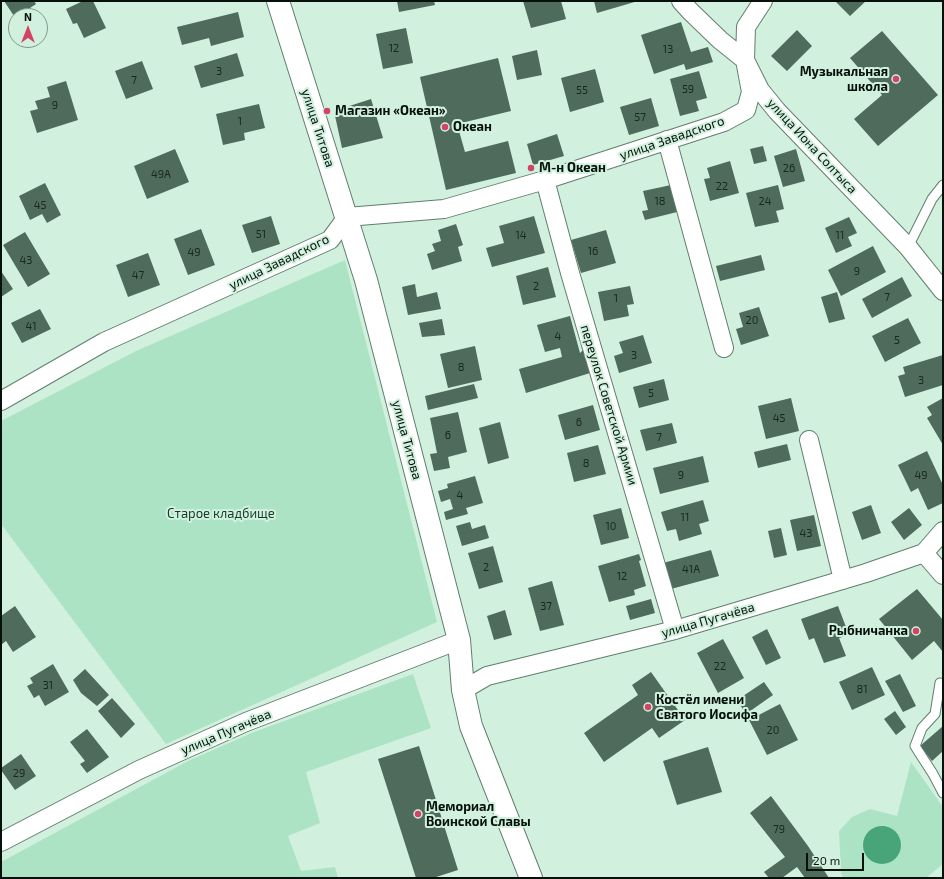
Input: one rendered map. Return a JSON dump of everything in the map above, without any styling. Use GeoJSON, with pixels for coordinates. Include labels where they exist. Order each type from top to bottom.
{"type":"FeatureCollection","features":[{"type":"Feature","properties":{"kind":"street","name":"улица Титова"},"geometry":{"type":"LineString","coordinates":[[278,1],[347,217],[368,288],[459,640],[463,690],[471,726],[531,878]]}},
{"type":"Feature","properties":{"kind":"street","name":"улица Иона Солтыса"},"geometry":{"type":"LineString","coordinates":[[681,1],[720,40],[745,60],[760,90],[777,111],[908,247],[943,291]]}},
{"type":"Feature","properties":{"kind":"street"},"geometry":{"type":"LineString","coordinates":[[763,1],[746,27],[745,60],[751,92],[746,110],[777,111]]}},
{"type":"Feature","properties":{"kind":"street","name":"улица Завадского"},"geometry":{"type":"LineString","coordinates":[[1,401],[104,342],[330,240],[347,217],[444,209],[545,180],[724,122],[746,110]]}},
{"type":"Feature","properties":{"kind":"street"},"geometry":{"type":"LineString","coordinates":[[666,140],[724,348]]}},
{"type":"Feature","properties":{"kind":"street","name":"переулок Советской Армии"},"geometry":{"type":"LineString","coordinates":[[545,180],[570,273],[675,630]]}},
{"type":"Feature","properties":{"kind":"street"},"geometry":{"type":"LineString","coordinates":[[809,440],[843,580]]}},
{"type":"Feature","properties":{"kind":"street"},"geometry":{"type":"LineString","coordinates":[[943,531],[924,553],[943,575]]}},
{"type":"Feature","properties":{"kind":"street","name":"улица Пугачёва"},"geometry":{"type":"LineString","coordinates":[[463,690],[488,676],[675,630],[843,580],[924,553]]}},
{"type":"Feature","properties":{"kind":"street","name":"улица Пугачёва"},"geometry":{"type":"LineString","coordinates":[[1,842],[146,766],[280,708],[459,640]]}},
{"type":"Feature","properties":{"kind":"lane"},"geometry":{"type":"LineString","coordinates":[[908,247],[932,199],[943,185]]}},
{"type":"Feature","properties":{"kind":"lane"},"geometry":{"type":"LineString","coordinates":[[940,683],[935,714],[922,728],[915,746],[943,793]]}},
{"type":"Feature","properties":{"kind":"green space","name":"Старое кладбище"},"geometry":{"type":"Polygon","coordinates":[[[345,260],[437,622],[166,744],[1,524],[1,421],[136,351],[345,260]]]}},
{"type":"Feature","properties":{"kind":"green space"},"geometry":{"type":"Polygon","coordinates":[[[413,674],[431,728],[306,772],[320,823],[288,836],[301,871],[335,867],[338,878],[1,878],[1,862],[188,761],[254,732],[413,674]]]}},
{"type":"Feature","properties":{"kind":"green space"},"geometry":{"type":"Polygon","coordinates":[[[911,762],[943,807],[943,864],[926,878],[844,878],[841,874],[839,831],[852,817],[870,809],[897,816],[911,762]],[[876,827],[867,834],[900,839],[893,830],[876,827]]]}},
{"type":"Feature","properties":{"kind":"shaded area"},"geometry":{"type":"Polygon","coordinates":[[[882,826],[892,829],[898,835],[901,845],[898,855],[892,861],[882,864],[872,861],[866,855],[863,845],[866,835],[872,829],[882,826]]]}},
{"type":"Feature","properties":{"kind":"building"},"geometry":{"type":"Polygon","coordinates":[[[4,1],[34,1],[36,4],[30,8],[9,8],[4,1]]]}},
{"type":"Feature","properties":{"kind":"building"},"geometry":{"type":"Polygon","coordinates":[[[83,1],[93,1],[106,28],[84,38],[77,23],[73,24],[66,9],[83,1]]]}},
{"type":"Feature","properties":{"kind":"building"},"geometry":{"type":"Polygon","coordinates":[[[397,1],[434,1],[435,5],[399,12],[397,1]]]}},
{"type":"Feature","properties":{"kind":"building"},"geometry":{"type":"Polygon","coordinates":[[[523,1],[561,1],[566,19],[531,28],[523,1]]]}},
{"type":"Feature","properties":{"kind":"building"},"geometry":{"type":"Polygon","coordinates":[[[594,1],[638,1],[597,13],[594,1]]]}},
{"type":"Feature","properties":{"kind":"building"},"geometry":{"type":"Polygon","coordinates":[[[835,1],[866,1],[850,16],[835,1]]]}},
{"type":"Feature","properties":{"kind":"building"},"geometry":{"type":"Polygon","coordinates":[[[238,12],[244,37],[211,46],[209,38],[182,45],[177,27],[238,12]]]}},
{"type":"Feature","properties":{"kind":"building"},"geometry":{"type":"Polygon","coordinates":[[[681,22],[691,52],[708,47],[713,62],[686,70],[684,64],[654,74],[641,35],[681,22]]]}},
{"type":"Feature","properties":{"kind":"building"},"geometry":{"type":"Polygon","coordinates":[[[406,28],[413,63],[383,69],[376,34],[406,28]]]}},
{"type":"Feature","properties":{"kind":"building"},"geometry":{"type":"Polygon","coordinates":[[[797,30],[812,46],[787,71],[771,56],[797,30]]]}},
{"type":"Feature","properties":{"kind":"building","name":"Музыкальная школа"},"geometry":{"type":"Polygon","coordinates":[[[882,31],[938,95],[878,146],[854,119],[882,95],[850,58],[882,31]]]}},
{"type":"Feature","properties":{"kind":"building"},"geometry":{"type":"Polygon","coordinates":[[[537,50],[542,75],[517,80],[512,56],[537,50]]]}},
{"type":"Feature","properties":{"kind":"building"},"geometry":{"type":"Polygon","coordinates":[[[237,53],[244,76],[201,88],[194,66],[237,53]]]}},
{"type":"Feature","properties":{"kind":"building","name":"Океан"},"geometry":{"type":"Polygon","coordinates":[[[498,58],[511,111],[457,124],[465,152],[508,141],[516,173],[446,190],[420,77],[498,58]]]}},
{"type":"Feature","properties":{"kind":"building"},"geometry":{"type":"Polygon","coordinates":[[[142,61],[153,89],[126,99],[115,71],[142,61]]]}},
{"type":"Feature","properties":{"kind":"building"},"geometry":{"type":"Polygon","coordinates":[[[595,69],[604,102],[570,112],[561,78],[595,69]]]}},
{"type":"Feature","properties":{"kind":"building"},"geometry":{"type":"Polygon","coordinates":[[[699,71],[707,98],[696,101],[699,111],[680,116],[670,79],[699,71]]]}},
{"type":"Feature","properties":{"kind":"building"},"geometry":{"type":"Polygon","coordinates":[[[66,81],[78,120],[37,133],[30,111],[38,109],[35,101],[50,97],[47,87],[66,81]]]}},
{"type":"Feature","properties":{"kind":"building"},"geometry":{"type":"Polygon","coordinates":[[[651,98],[659,126],[629,135],[620,107],[651,98]]]}},
{"type":"Feature","properties":{"kind":"building"},"geometry":{"type":"Polygon","coordinates":[[[371,99],[383,138],[342,148],[334,111],[371,99]]]}},
{"type":"Feature","properties":{"kind":"building"},"geometry":{"type":"Polygon","coordinates":[[[259,104],[265,128],[244,133],[245,140],[223,145],[216,114],[259,104]]]}},
{"type":"Feature","properties":{"kind":"building"},"geometry":{"type":"Polygon","coordinates":[[[557,134],[564,156],[533,165],[527,144],[557,134]]]}},
{"type":"Feature","properties":{"kind":"building"},"geometry":{"type":"Polygon","coordinates":[[[763,146],[767,161],[754,164],[750,149],[763,146]]]}},
{"type":"Feature","properties":{"kind":"building"},"geometry":{"type":"Polygon","coordinates":[[[175,149],[189,182],[147,199],[134,166],[175,149]]]}},
{"type":"Feature","properties":{"kind":"building"},"geometry":{"type":"Polygon","coordinates":[[[796,149],[805,181],[783,187],[774,156],[796,149]]]}},
{"type":"Feature","properties":{"kind":"building"},"geometry":{"type":"Polygon","coordinates":[[[730,161],[739,193],[710,201],[704,179],[710,178],[707,168],[730,161]]]}},
{"type":"Feature","properties":{"kind":"building"},"geometry":{"type":"Polygon","coordinates":[[[45,183],[61,215],[47,223],[42,214],[30,220],[19,196],[45,183]]]}},
{"type":"Feature","properties":{"kind":"building"},"geometry":{"type":"Polygon","coordinates":[[[671,185],[677,212],[645,220],[642,211],[648,210],[643,191],[671,185]]]}},
{"type":"Feature","properties":{"kind":"building"},"geometry":{"type":"Polygon","coordinates":[[[778,185],[784,209],[776,211],[779,222],[755,227],[746,193],[778,185]]]}},
{"type":"Feature","properties":{"kind":"building"},"geometry":{"type":"Polygon","coordinates":[[[271,216],[280,244],[252,253],[242,225],[271,216]]]}},
{"type":"Feature","properties":{"kind":"building"},"geometry":{"type":"Polygon","coordinates":[[[534,216],[545,253],[492,267],[486,248],[504,243],[499,226],[534,216]]]}},
{"type":"Feature","properties":{"kind":"building"},"geometry":{"type":"Polygon","coordinates":[[[849,217],[857,233],[848,237],[852,246],[836,253],[825,228],[849,217]]]}},
{"type":"Feature","properties":{"kind":"building"},"geometry":{"type":"Polygon","coordinates":[[[456,224],[463,245],[458,247],[462,261],[432,270],[427,254],[435,251],[432,244],[441,241],[438,230],[456,224]]]}},
{"type":"Feature","properties":{"kind":"building"},"geometry":{"type":"Polygon","coordinates":[[[201,229],[215,265],[188,275],[174,239],[201,229]]]}},
{"type":"Feature","properties":{"kind":"building"},"geometry":{"type":"Polygon","coordinates":[[[606,230],[616,263],[581,273],[571,240],[606,230]]]}},
{"type":"Feature","properties":{"kind":"building"},"geometry":{"type":"Polygon","coordinates":[[[25,232],[50,274],[28,287],[3,245],[25,232]]]}},
{"type":"Feature","properties":{"kind":"building"},"geometry":{"type":"Polygon","coordinates":[[[873,246],[886,272],[841,296],[828,270],[873,246]]]}},
{"type":"Feature","properties":{"kind":"building"},"geometry":{"type":"Polygon","coordinates":[[[148,253],[160,285],[128,297],[116,265],[148,253]]]}},
{"type":"Feature","properties":{"kind":"building"},"geometry":{"type":"Polygon","coordinates":[[[761,255],[765,270],[720,281],[716,266],[761,255]]]}},
{"type":"Feature","properties":{"kind":"building"},"geometry":{"type":"Polygon","coordinates":[[[548,267],[556,297],[523,305],[516,276],[548,267]]]}},
{"type":"Feature","properties":{"kind":"building"},"geometry":{"type":"Polygon","coordinates":[[[1,271],[13,289],[1,297],[1,271]]]}},
{"type":"Feature","properties":{"kind":"building"},"geometry":{"type":"Polygon","coordinates":[[[902,277],[912,296],[872,318],[862,299],[902,277]]]}},
{"type":"Feature","properties":{"kind":"building"},"geometry":{"type":"Polygon","coordinates":[[[415,284],[417,297],[437,292],[441,309],[408,315],[402,287],[415,284]]]}},
{"type":"Feature","properties":{"kind":"building"},"geometry":{"type":"Polygon","coordinates":[[[630,286],[634,304],[627,305],[629,316],[604,321],[598,292],[630,286]]]}},
{"type":"Feature","properties":{"kind":"building"},"geometry":{"type":"Polygon","coordinates":[[[837,292],[845,319],[829,323],[821,297],[837,292]]]}},
{"type":"Feature","properties":{"kind":"building"},"geometry":{"type":"Polygon","coordinates":[[[759,307],[769,336],[741,345],[736,329],[743,327],[739,313],[759,307]]]}},
{"type":"Feature","properties":{"kind":"building"},"geometry":{"type":"Polygon","coordinates":[[[40,309],[51,329],[22,343],[11,323],[40,309]]]}},
{"type":"Feature","properties":{"kind":"building"},"geometry":{"type":"Polygon","coordinates":[[[570,316],[580,353],[583,350],[590,373],[526,393],[519,369],[562,357],[560,348],[545,352],[537,325],[570,316]]]}},
{"type":"Feature","properties":{"kind":"building"},"geometry":{"type":"Polygon","coordinates":[[[908,318],[921,343],[885,362],[872,336],[908,318]]]}},
{"type":"Feature","properties":{"kind":"building"},"geometry":{"type":"Polygon","coordinates":[[[442,319],[445,335],[422,337],[419,323],[442,319]]]}},
{"type":"Feature","properties":{"kind":"building"},"geometry":{"type":"Polygon","coordinates":[[[643,335],[652,363],[619,373],[614,356],[623,353],[619,342],[643,335]]]}},
{"type":"Feature","properties":{"kind":"building"},"geometry":{"type":"Polygon","coordinates":[[[475,346],[482,380],[448,388],[440,354],[475,346]]]}},
{"type":"Feature","properties":{"kind":"building"},"geometry":{"type":"Polygon","coordinates":[[[943,355],[943,385],[905,397],[898,376],[905,374],[903,367],[943,355]]]}},
{"type":"Feature","properties":{"kind":"building"},"geometry":{"type":"Polygon","coordinates":[[[664,379],[669,400],[639,408],[633,387],[664,379]]]}},
{"type":"Feature","properties":{"kind":"building"},"geometry":{"type":"Polygon","coordinates":[[[474,384],[478,398],[428,410],[425,396],[474,384]]]}},
{"type":"Feature","properties":{"kind":"building"},"geometry":{"type":"Polygon","coordinates":[[[791,398],[799,431],[766,439],[758,406],[791,398]]]}},
{"type":"Feature","properties":{"kind":"building"},"geometry":{"type":"Polygon","coordinates":[[[943,398],[943,445],[927,418],[932,415],[927,407],[943,398]]]}},
{"type":"Feature","properties":{"kind":"building"},"geometry":{"type":"Polygon","coordinates":[[[593,405],[600,430],[565,440],[558,415],[593,405]]]}},
{"type":"Feature","properties":{"kind":"building"},"geometry":{"type":"Polygon","coordinates":[[[458,412],[467,452],[448,457],[450,468],[434,471],[430,454],[437,453],[430,418],[458,412]]]}},
{"type":"Feature","properties":{"kind":"building"},"geometry":{"type":"Polygon","coordinates":[[[500,422],[509,458],[488,464],[479,428],[500,422]]]}},
{"type":"Feature","properties":{"kind":"building"},"geometry":{"type":"Polygon","coordinates":[[[672,423],[677,443],[646,451],[640,430],[672,423]]]}},
{"type":"Feature","properties":{"kind":"building"},"geometry":{"type":"Polygon","coordinates":[[[787,444],[791,460],[758,468],[754,452],[787,444]]]}},
{"type":"Feature","properties":{"kind":"building"},"geometry":{"type":"Polygon","coordinates":[[[598,445],[606,474],[574,482],[567,453],[598,445]]]}},
{"type":"Feature","properties":{"kind":"building"},"geometry":{"type":"Polygon","coordinates":[[[927,451],[943,485],[943,503],[928,510],[918,488],[911,492],[898,465],[927,451]]]}},
{"type":"Feature","properties":{"kind":"building"},"geometry":{"type":"Polygon","coordinates":[[[703,456],[709,482],[660,494],[653,468],[703,456]]]}},
{"type":"Feature","properties":{"kind":"building"},"geometry":{"type":"Polygon","coordinates":[[[475,476],[483,503],[466,508],[468,514],[446,520],[444,512],[453,509],[450,499],[441,502],[438,491],[448,488],[447,484],[475,476]]]}},
{"type":"Feature","properties":{"kind":"building"},"geometry":{"type":"Polygon","coordinates":[[[703,500],[709,521],[699,524],[702,534],[679,541],[676,529],[667,531],[661,512],[703,500]]]}},
{"type":"Feature","properties":{"kind":"building"},"geometry":{"type":"Polygon","coordinates":[[[871,505],[881,533],[862,540],[852,512],[871,505]]]}},
{"type":"Feature","properties":{"kind":"building"},"geometry":{"type":"Polygon","coordinates":[[[621,508],[629,538],[601,545],[593,515],[621,508]]]}},
{"type":"Feature","properties":{"kind":"building"},"geometry":{"type":"Polygon","coordinates":[[[909,508],[922,525],[904,540],[891,522],[909,508]]]}},
{"type":"Feature","properties":{"kind":"building"},"geometry":{"type":"Polygon","coordinates":[[[814,515],[821,546],[797,551],[790,520],[814,515]]]}},
{"type":"Feature","properties":{"kind":"building"},"geometry":{"type":"Polygon","coordinates":[[[470,522],[472,529],[485,525],[489,538],[462,546],[456,526],[470,522]]]}},
{"type":"Feature","properties":{"kind":"building"},"geometry":{"type":"Polygon","coordinates":[[[781,528],[787,555],[774,558],[768,531],[781,528]]]}},
{"type":"Feature","properties":{"kind":"building"},"geometry":{"type":"Polygon","coordinates":[[[493,546],[503,582],[479,589],[468,553],[493,546]]]}},
{"type":"Feature","properties":{"kind":"building"},"geometry":{"type":"Polygon","coordinates":[[[711,550],[719,576],[671,589],[663,563],[711,550]]]}},
{"type":"Feature","properties":{"kind":"building"},"geometry":{"type":"Polygon","coordinates":[[[639,554],[641,560],[639,561],[646,586],[634,590],[635,595],[609,602],[598,566],[639,554]]]}},
{"type":"Feature","properties":{"kind":"building"},"geometry":{"type":"Polygon","coordinates":[[[552,581],[564,625],[540,631],[528,588],[552,581]]]}},
{"type":"Feature","properties":{"kind":"building","name":"Рыбничанка"},"geometry":{"type":"Polygon","coordinates":[[[917,589],[943,620],[943,652],[934,641],[912,660],[879,619],[917,589]]]}},
{"type":"Feature","properties":{"kind":"building"},"geometry":{"type":"Polygon","coordinates":[[[651,599],[655,613],[630,620],[626,606],[651,599]]]}},
{"type":"Feature","properties":{"kind":"building"},"geometry":{"type":"Polygon","coordinates":[[[15,606],[36,637],[13,652],[6,641],[1,645],[1,616],[15,606]]]}},
{"type":"Feature","properties":{"kind":"building"},"geometry":{"type":"Polygon","coordinates":[[[838,606],[849,635],[839,638],[846,656],[824,663],[814,638],[809,640],[801,619],[838,606]]]}},
{"type":"Feature","properties":{"kind":"building"},"geometry":{"type":"Polygon","coordinates":[[[505,610],[512,635],[494,640],[487,616],[505,610]]]}},
{"type":"Feature","properties":{"kind":"building"},"geometry":{"type":"Polygon","coordinates":[[[767,629],[781,658],[766,665],[752,637],[767,629]]]}},
{"type":"Feature","properties":{"kind":"building"},"geometry":{"type":"Polygon","coordinates":[[[723,639],[744,678],[718,693],[697,653],[723,639]]]}},
{"type":"Feature","properties":{"kind":"building"},"geometry":{"type":"Polygon","coordinates":[[[53,664],[69,692],[45,706],[39,695],[34,698],[27,686],[33,683],[30,678],[53,664]]]}},
{"type":"Feature","properties":{"kind":"building"},"geometry":{"type":"Polygon","coordinates":[[[872,667],[885,695],[852,710],[839,682],[872,667]]]}},
{"type":"Feature","properties":{"kind":"building"},"geometry":{"type":"Polygon","coordinates":[[[85,669],[109,695],[97,706],[81,693],[73,680],[85,669]]]}},
{"type":"Feature","properties":{"kind":"building","name":"Костёл имени Святого Иосифа"},"geometry":{"type":"Polygon","coordinates":[[[651,672],[685,720],[659,738],[652,728],[604,762],[584,733],[638,695],[632,685],[651,672]]]}},
{"type":"Feature","properties":{"kind":"building"},"geometry":{"type":"Polygon","coordinates":[[[900,674],[916,706],[903,712],[885,681],[900,674]]]}},
{"type":"Feature","properties":{"kind":"building"},"geometry":{"type":"Polygon","coordinates":[[[764,682],[773,695],[746,714],[737,700],[764,682]]]}},
{"type":"Feature","properties":{"kind":"building"},"geometry":{"type":"Polygon","coordinates":[[[112,698],[135,724],[121,738],[98,711],[112,698]]]}},
{"type":"Feature","properties":{"kind":"building"},"geometry":{"type":"Polygon","coordinates":[[[780,704],[798,740],[767,755],[749,720],[780,704]]]}},
{"type":"Feature","properties":{"kind":"building"},"geometry":{"type":"Polygon","coordinates":[[[895,711],[906,727],[896,735],[884,719],[895,711]]]}},
{"type":"Feature","properties":{"kind":"building"},"geometry":{"type":"Polygon","coordinates":[[[943,726],[943,751],[932,761],[920,746],[943,726]]]}},
{"type":"Feature","properties":{"kind":"building"},"geometry":{"type":"Polygon","coordinates":[[[87,729],[109,757],[87,773],[80,764],[85,761],[70,742],[87,729]]]}},
{"type":"Feature","properties":{"kind":"building","name":"Мемориал Воинской Славы"},"geometry":{"type":"Polygon","coordinates":[[[419,746],[458,870],[433,878],[416,878],[378,759],[419,746]]]}},
{"type":"Feature","properties":{"kind":"building"},"geometry":{"type":"Polygon","coordinates":[[[708,747],[722,792],[677,805],[663,761],[708,747]]]}},
{"type":"Feature","properties":{"kind":"building"},"geometry":{"type":"Polygon","coordinates":[[[21,754],[36,776],[15,790],[1,768],[21,754]]]}},
{"type":"Feature","properties":{"kind":"building"},"geometry":{"type":"Polygon","coordinates":[[[771,796],[808,846],[829,878],[805,878],[797,867],[782,878],[769,878],[764,872],[785,857],[750,813],[771,796]]]}},
{"type":"Feature","properties":{"kind":"place","name":"Музыкальная школа"},"geometry":{"type":"Point","coordinates":[896,79]}},
{"type":"Feature","properties":{"kind":"place","name":"Магазин «Океан»"},"geometry":{"type":"Point","coordinates":[327,111]}},
{"type":"Feature","properties":{"kind":"place","name":"Океан"},"geometry":{"type":"Point","coordinates":[445,127]}},
{"type":"Feature","properties":{"kind":"place","name":"М-н Океан"},"geometry":{"type":"Point","coordinates":[531,168]}},
{"type":"Feature","properties":{"kind":"place","name":"Рыбничанка"},"geometry":{"type":"Point","coordinates":[916,631]}},
{"type":"Feature","properties":{"kind":"place","name":"Костёл имени Святого Иосифа"},"geometry":{"type":"Point","coordinates":[648,707]}},
{"type":"Feature","properties":{"kind":"place","name":"Мемориал Воинской Славы"},"geometry":{"type":"Point","coordinates":[418,814]}}]}
